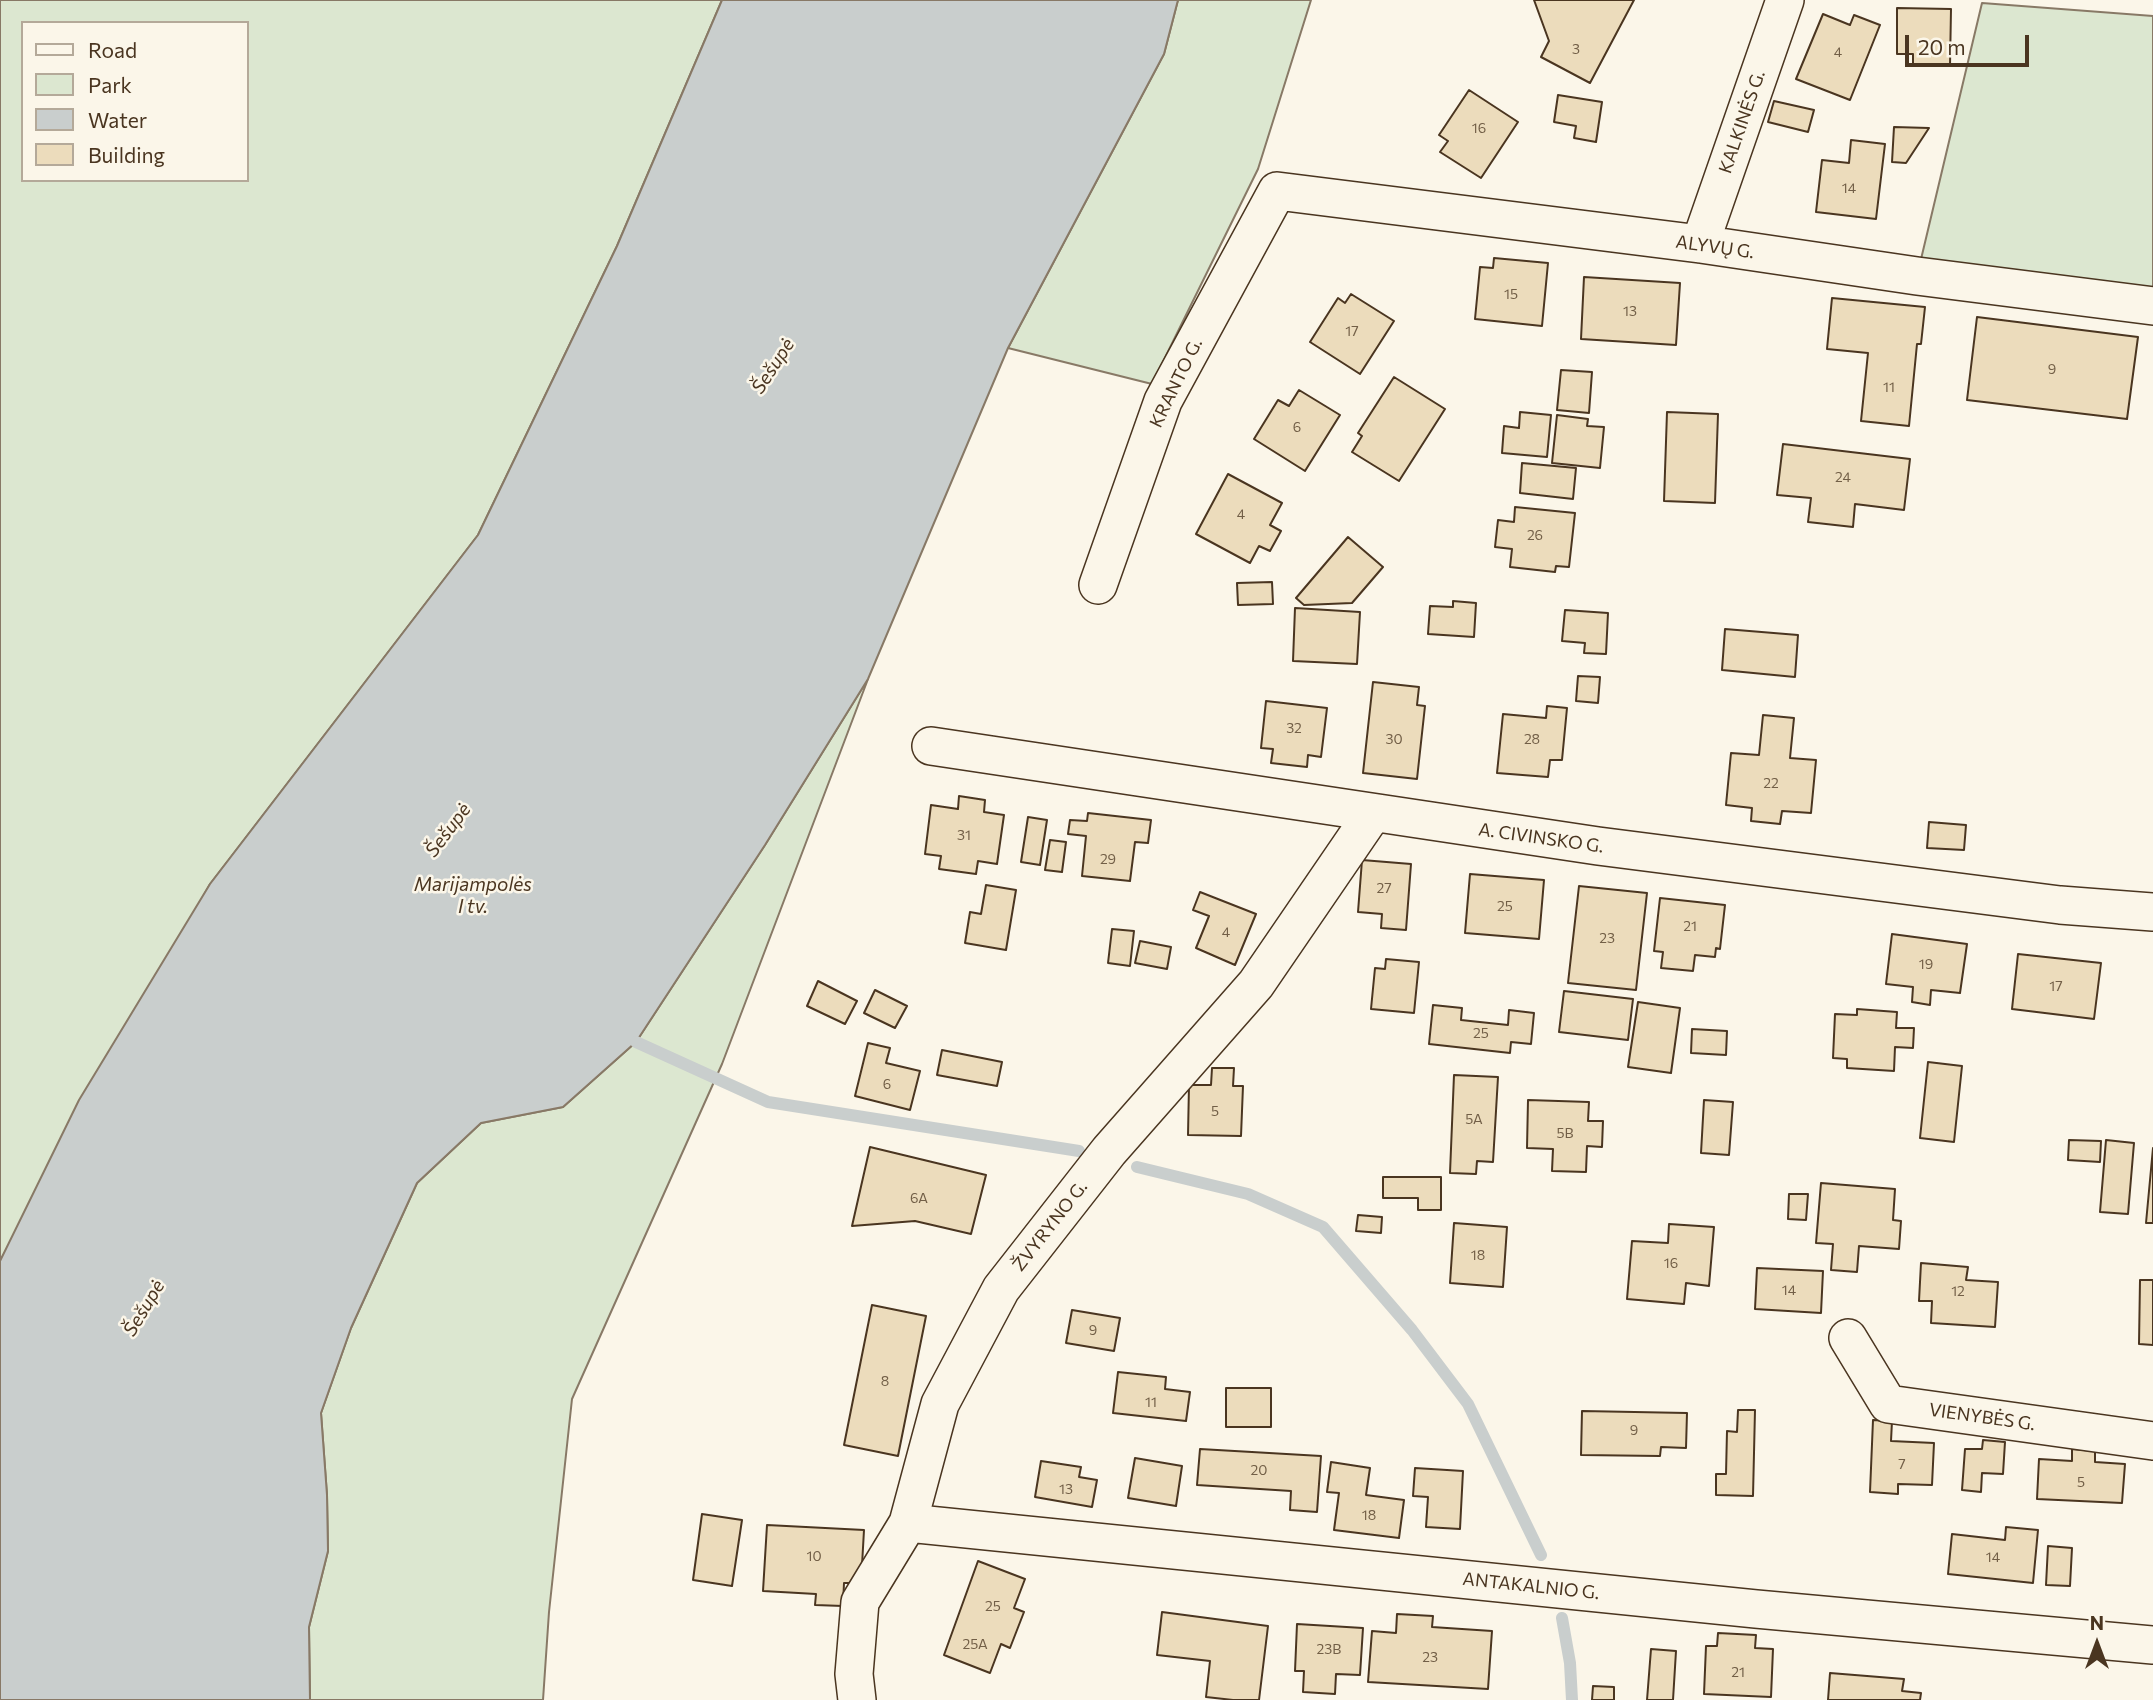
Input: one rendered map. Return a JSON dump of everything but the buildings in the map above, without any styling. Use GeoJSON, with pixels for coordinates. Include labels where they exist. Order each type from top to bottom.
{"type":"FeatureCollection","features":[{"type":"Feature","properties":{"kind":"street","name":"KALKINĖS G."},"geometry":{"type":"LineString","coordinates":[[1700,244],[1785,0]]}},
{"type":"Feature","properties":{"kind":"street","name":"ALYVŲ G."},"geometry":{"type":"LineString","coordinates":[[1277,191],[1700,244],[1917,276],[2153,306]]}},
{"type":"Feature","properties":{"kind":"street","name":"KRANTO G."},"geometry":{"type":"LineString","coordinates":[[1098,585],[1163,401],[1277,191]]}},
{"type":"Feature","properties":{"kind":"street","name":"A. CIVINSKO G."},"geometry":{"type":"LineString","coordinates":[[931,746],[1598,846],[2060,905],[2153,912]]}},
{"type":"Feature","properties":{"kind":"street","name":"ŽVYRYNO G."},"geometry":{"type":"LineString","coordinates":[[857,1700],[854,1674],[860,1602],[908,1523],[940,1404],[1001,1289],[1108,1152],[1256,984],[1373,813]]}},
{"type":"Feature","properties":{"kind":"street","name":"VIENYBĖS G."},"geometry":{"type":"LineString","coordinates":[[1848,1338],[1888,1404],[2153,1441]]}},
{"type":"Feature","properties":{"kind":"street","name":"ANTAKALNIO G."},"geometry":{"type":"LineString","coordinates":[[908,1523],[1770,1610],[2153,1645]]}},
{"type":"Feature","properties":{"kind":"green space"},"geometry":{"type":"Polygon","coordinates":[[[0,0],[722,0],[617,246],[478,535],[210,884],[0,1261],[0,0]]]}},
{"type":"Feature","properties":{"kind":"green space"},"geometry":{"type":"Polygon","coordinates":[[[1178,0],[1311,0],[1258,169],[1152,384],[1008,348],[1164,54],[1178,0]]]}},
{"type":"Feature","properties":{"kind":"green space"},"geometry":{"type":"Polygon","coordinates":[[[1982,3],[2153,16],[2153,306],[1917,276],[1982,3]]]}},
{"type":"Feature","properties":{"kind":"green space"},"geometry":{"type":"Polygon","coordinates":[[[868,679],[722,1064],[572,1399],[549,1612],[543,1700],[310,1700],[309,1627],[328,1551],[321,1413],[351,1328],[417,1183],[481,1123],[563,1107],[636,1042],[765,845],[868,679]]]}},
{"type":"Feature","properties":{"kind":"water","name":"Marijampolės I tv."},"geometry":{"type":"Polygon","coordinates":[[[722,0],[1178,0],[1164,54],[1008,348],[868,679],[765,845],[636,1042],[563,1107],[481,1123],[417,1183],[351,1328],[321,1413],[328,1551],[309,1627],[310,1700],[0,1700],[0,1261],[79,1100],[210,884],[478,535],[617,246],[722,0]]]}},
{"type":"Feature","properties":{"kind":"waterway"},"geometry":{"type":"LineString","coordinates":[[636,1042],[768,1102],[1079,1151]]}},
{"type":"Feature","properties":{"kind":"waterway"},"geometry":{"type":"LineString","coordinates":[[1137,1167],[1248,1194],[1323,1227],[1412,1330],[1468,1404],[1541,1555]]}},
{"type":"Feature","properties":{"kind":"waterway"},"geometry":{"type":"LineString","coordinates":[[1562,1618],[1570,1663],[1572,1700]]}},
{"type":"Feature","properties":{"kind":"water label","name":"Šešupė"},"geometry":{"type":"Point","coordinates":[773,366]}},
{"type":"Feature","properties":{"kind":"water label","name":"Šešupė"},"geometry":{"type":"Point","coordinates":[448,830]}},
{"type":"Feature","properties":{"kind":"water label","name":"Šešupė"},"geometry":{"type":"Point","coordinates":[144,1308]}}]}
